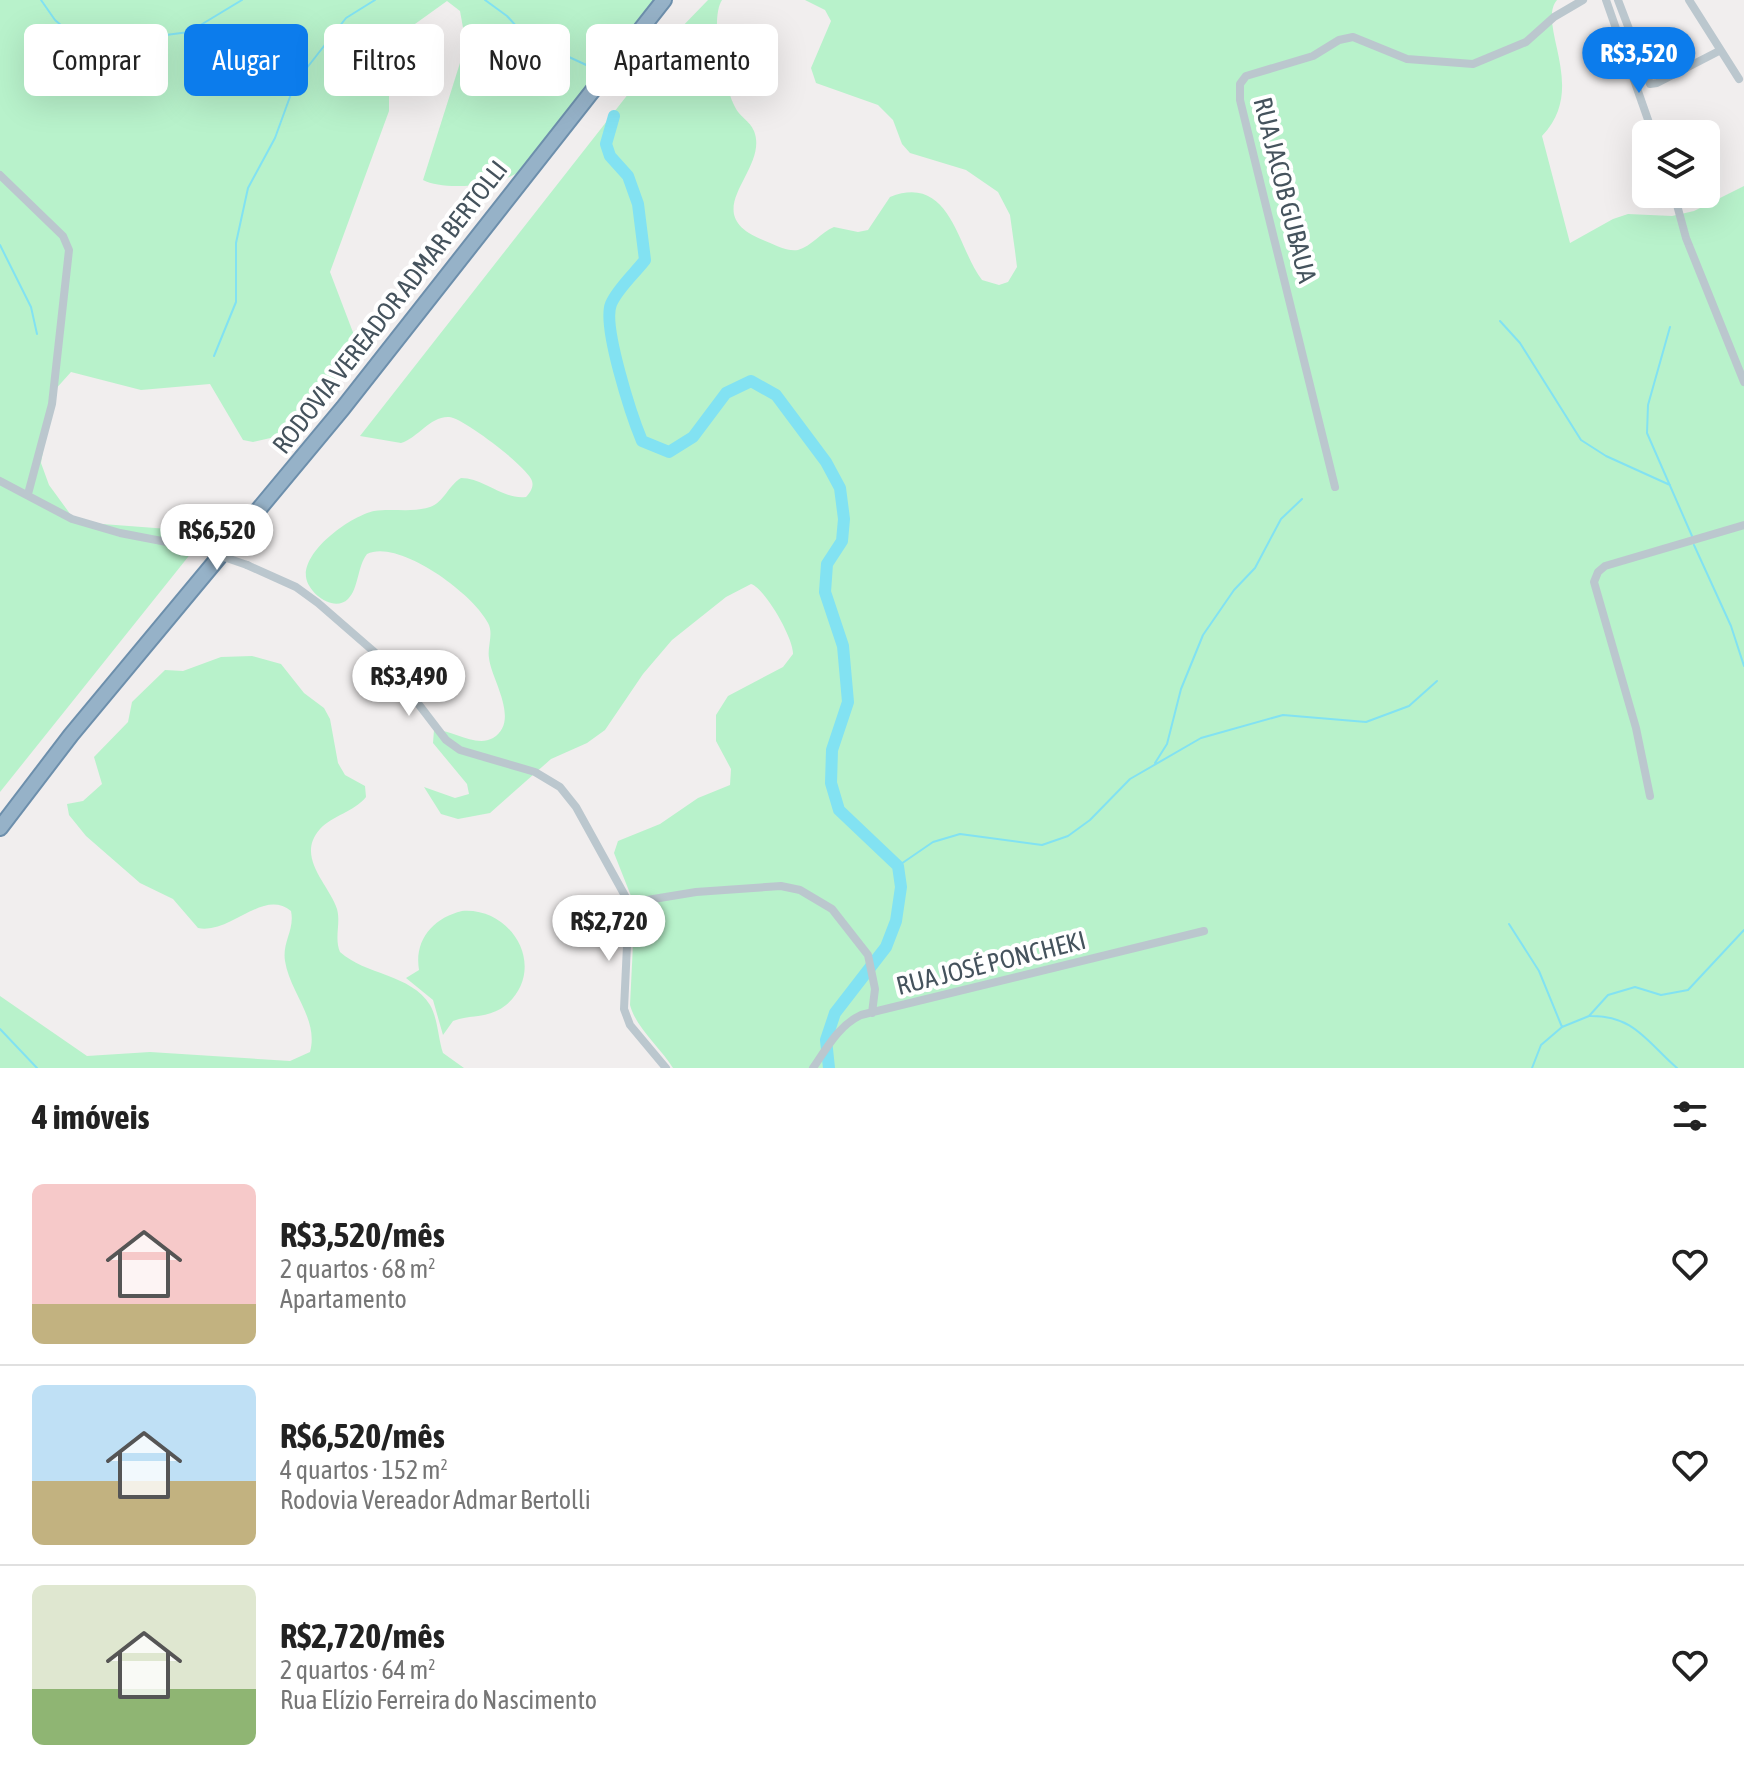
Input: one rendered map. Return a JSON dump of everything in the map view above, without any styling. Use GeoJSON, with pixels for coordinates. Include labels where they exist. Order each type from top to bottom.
{"type":"FeatureCollection","features":[{"type":"Feature","properties":{"kind":"highway","name":"RODOVIA VEREADOR ADMAR BERTOLLI"},"geometry":{"type":"LineString","coordinates":[[0,828],[71,735],[343,408],[664,0]]}},
{"type":"Feature","properties":{"kind":"street","name":"RUA JACOB GUBAUA"},"geometry":{"type":"LineString","coordinates":[[1335,487],[1282,258],[1240,100],[1240,84],[1246,76],[1313,56],[1339,40],[1353,37],[1407,59],[1473,64],[1526,42],[1554,17],[1583,0]]}},
{"type":"Feature","properties":{"kind":"street"},"geometry":{"type":"LineString","coordinates":[[1606,0],[1648,120]]}},
{"type":"Feature","properties":{"kind":"street"},"geometry":{"type":"LineString","coordinates":[[1618,0],[1650,84],[1719,51]]}},
{"type":"Feature","properties":{"kind":"street"},"geometry":{"type":"LineString","coordinates":[[1689,0],[1739,79]]}},
{"type":"Feature","properties":{"kind":"street"},"geometry":{"type":"LineString","coordinates":[[0,175],[63,236],[69,250],[52,404],[28,494]]}},
{"type":"Feature","properties":{"kind":"street"},"geometry":{"type":"LineString","coordinates":[[1678,208],[1686,238],[1744,382]]}},
{"type":"Feature","properties":{"kind":"street"},"geometry":{"type":"LineString","coordinates":[[0,481],[72,519],[120,533],[198,548],[296,587],[387,663],[446,740],[460,750],[535,772],[560,787],[576,807],[629,903],[624,1009],[630,1025],[666,1068]]}},
{"type":"Feature","properties":{"kind":"street"},"geometry":{"type":"LineString","coordinates":[[1650,796],[1636,728],[1594,582],[1605,566],[1744,525]]}},
{"type":"Feature","properties":{"kind":"street","name":"RUA JOSÉ PONCHEKI"},"geometry":{"type":"LineString","coordinates":[[629,903],[696,892],[781,886],[800,890],[832,909],[868,955],[875,989],[872,1013],[1204,931]]}},
{"type":"Feature","properties":{"kind":"street"},"geometry":{"type":"LineString","coordinates":[[813,1068],[848,1021],[872,1013]]}},
{"type":"Feature","properties":{"kind":"green space"},"geometry":{"type":"Polygon","coordinates":[[[0,0],[659,0],[639,24],[586,24],[586,89],[517,173],[470,186],[423,180],[460,63],[460,96],[570,96],[570,24],[462,24],[460,11],[447,1],[415,24],[324,24],[324,96],[389,96],[389,111],[330,272],[354,335],[355,355],[288,434],[253,442],[243,440],[210,384],[141,390],[71,372],[53,392],[41,463],[49,485],[76,522],[208,532],[0,792],[0,0]]]}},
{"type":"Feature","properties":{"kind":"green space"},"geometry":{"type":"Polygon","coordinates":[[[708,0],[722,0],[717,24],[685,24],[708,0]]]}},
{"type":"Feature","properties":{"kind":"green space"},"geometry":{"type":"Polygon","coordinates":[[[805,0],[1557,0],[1552,11],[1552,25],[1562,78],[1561,98],[1555,117],[1542,136],[1570,243],[1628,214],[1672,216],[1700,208],[1720,208],[1720,198],[1744,186],[1744,1068],[673,1068],[643,1030],[630,1005],[634,924],[631,896],[614,853],[618,841],[660,824],[698,798],[730,785],[731,769],[716,741],[716,715],[728,696],[783,667],[793,654],[789,637],[771,604],[751,584],[726,597],[672,640],[643,674],[605,730],[587,743],[551,759],[490,813],[458,819],[441,814],[424,787],[455,798],[469,794],[467,784],[433,743],[434,730],[479,741],[493,738],[501,731],[504,721],[505,711],[489,658],[488,623],[452,584],[415,561],[397,554],[381,551],[367,554],[352,594],[336,604],[322,599],[311,589],[306,577],[307,567],[312,556],[330,536],[364,514],[430,507],[461,478],[478,481],[518,497],[529,494],[532,481],[508,455],[480,434],[449,417],[430,423],[401,443],[360,436],[627,96],[731,96],[735,107],[754,131],[756,146],[734,204],[735,217],[743,229],[763,240],[789,250],[798,250],[834,227],[858,232],[868,230],[890,197],[910,192],[927,195],[939,204],[950,218],[982,280],[999,285],[1008,282],[1017,267],[1010,215],[998,192],[966,170],[910,153],[902,144],[893,120],[878,105],[816,83],[811,68],[831,21],[825,10],[805,0]]]}},
{"type":"Feature","properties":{"kind":"green space"},"geometry":{"type":"Polygon","coordinates":[[[252,656],[281,664],[304,693],[324,708],[330,719],[338,763],[345,775],[365,786],[366,797],[320,829],[313,839],[311,850],[316,870],[337,909],[340,952],[350,960],[400,981],[422,995],[433,1010],[443,1053],[464,1068],[0,1068],[0,996],[87,1056],[150,1052],[290,1061],[310,1052],[311,1028],[285,961],[291,911],[280,905],[269,905],[222,925],[198,928],[173,899],[140,883],[86,836],[69,815],[67,804],[83,801],[102,784],[94,757],[128,722],[132,702],[165,670],[183,671],[221,657],[252,656]]]}},
{"type":"Feature","properties":{"kind":"green space"},"geometry":{"type":"Polygon","coordinates":[[[462,911],[480,912],[509,929],[519,943],[524,958],[524,975],[518,990],[506,1005],[487,1014],[453,1021],[443,1035],[433,1000],[406,978],[419,970],[420,949],[428,932],[442,919],[462,911]]]}},
{"type":"Feature","properties":{"kind":"waterway"},"geometry":{"type":"LineString","coordinates":[[41,0],[55,20],[76,38],[104,43],[189,32],[242,0]]}},
{"type":"Feature","properties":{"kind":"waterway"},"geometry":{"type":"LineString","coordinates":[[214,356],[236,302],[236,243],[248,188],[275,138],[295,83],[346,18],[375,0]]}},
{"type":"Feature","properties":{"kind":"waterway"},"geometry":{"type":"LineString","coordinates":[[485,0],[507,16],[526,37],[586,65]]}},
{"type":"Feature","properties":{"kind":"waterway"},"geometry":{"type":"LineString","coordinates":[[614,116],[606,144],[610,156],[628,176],[638,204],[645,260],[614,298],[609,315],[619,372],[642,441],[669,452],[693,437],[726,393],[751,381],[776,395],[826,462],[840,488],[844,519],[842,541],[827,564],[825,592],[843,646],[848,702],[832,750],[831,783],[839,810],[898,866],[901,887],[896,921],[886,947],[835,1013],[826,1040],[829,1068]]}},
{"type":"Feature","properties":{"kind":"waterway"},"geometry":{"type":"LineString","coordinates":[[0,245],[31,307],[37,334]]}},
{"type":"Feature","properties":{"kind":"waterway"},"geometry":{"type":"LineString","coordinates":[[1500,321],[1520,343],[1581,440],[1606,456],[1670,485]]}},
{"type":"Feature","properties":{"kind":"waterway"},"geometry":{"type":"LineString","coordinates":[[1670,327],[1648,405],[1647,433],[1692,536]]}},
{"type":"Feature","properties":{"kind":"waterway"},"geometry":{"type":"LineString","coordinates":[[1155,763],[1167,744],[1181,689],[1203,635],[1234,590],[1255,568],[1281,519],[1302,499]]}},
{"type":"Feature","properties":{"kind":"waterway"},"geometry":{"type":"LineString","coordinates":[[1694,545],[1731,626],[1744,666]]}},
{"type":"Feature","properties":{"kind":"waterway"},"geometry":{"type":"LineString","coordinates":[[898,866],[933,842],[960,834],[1042,845],[1068,836],[1090,820],[1130,779],[1201,738],[1283,715],[1366,722],[1409,706],[1437,681]]}},
{"type":"Feature","properties":{"kind":"waterway"},"geometry":{"type":"LineString","coordinates":[[1509,924],[1539,971],[1562,1027]]}},
{"type":"Feature","properties":{"kind":"waterway"},"geometry":{"type":"LineString","coordinates":[[1532,1068],[1541,1045],[1562,1027],[1589,1016],[1608,995],[1635,987],[1661,995],[1688,990],[1744,930]]}},
{"type":"Feature","properties":{"kind":"waterway"},"geometry":{"type":"LineString","coordinates":[[1589,1016],[1628,1025],[1677,1068]]}},
{"type":"Feature","properties":{"kind":"waterway"},"geometry":{"type":"LineString","coordinates":[[0,1029],[37,1068]]}}]}
